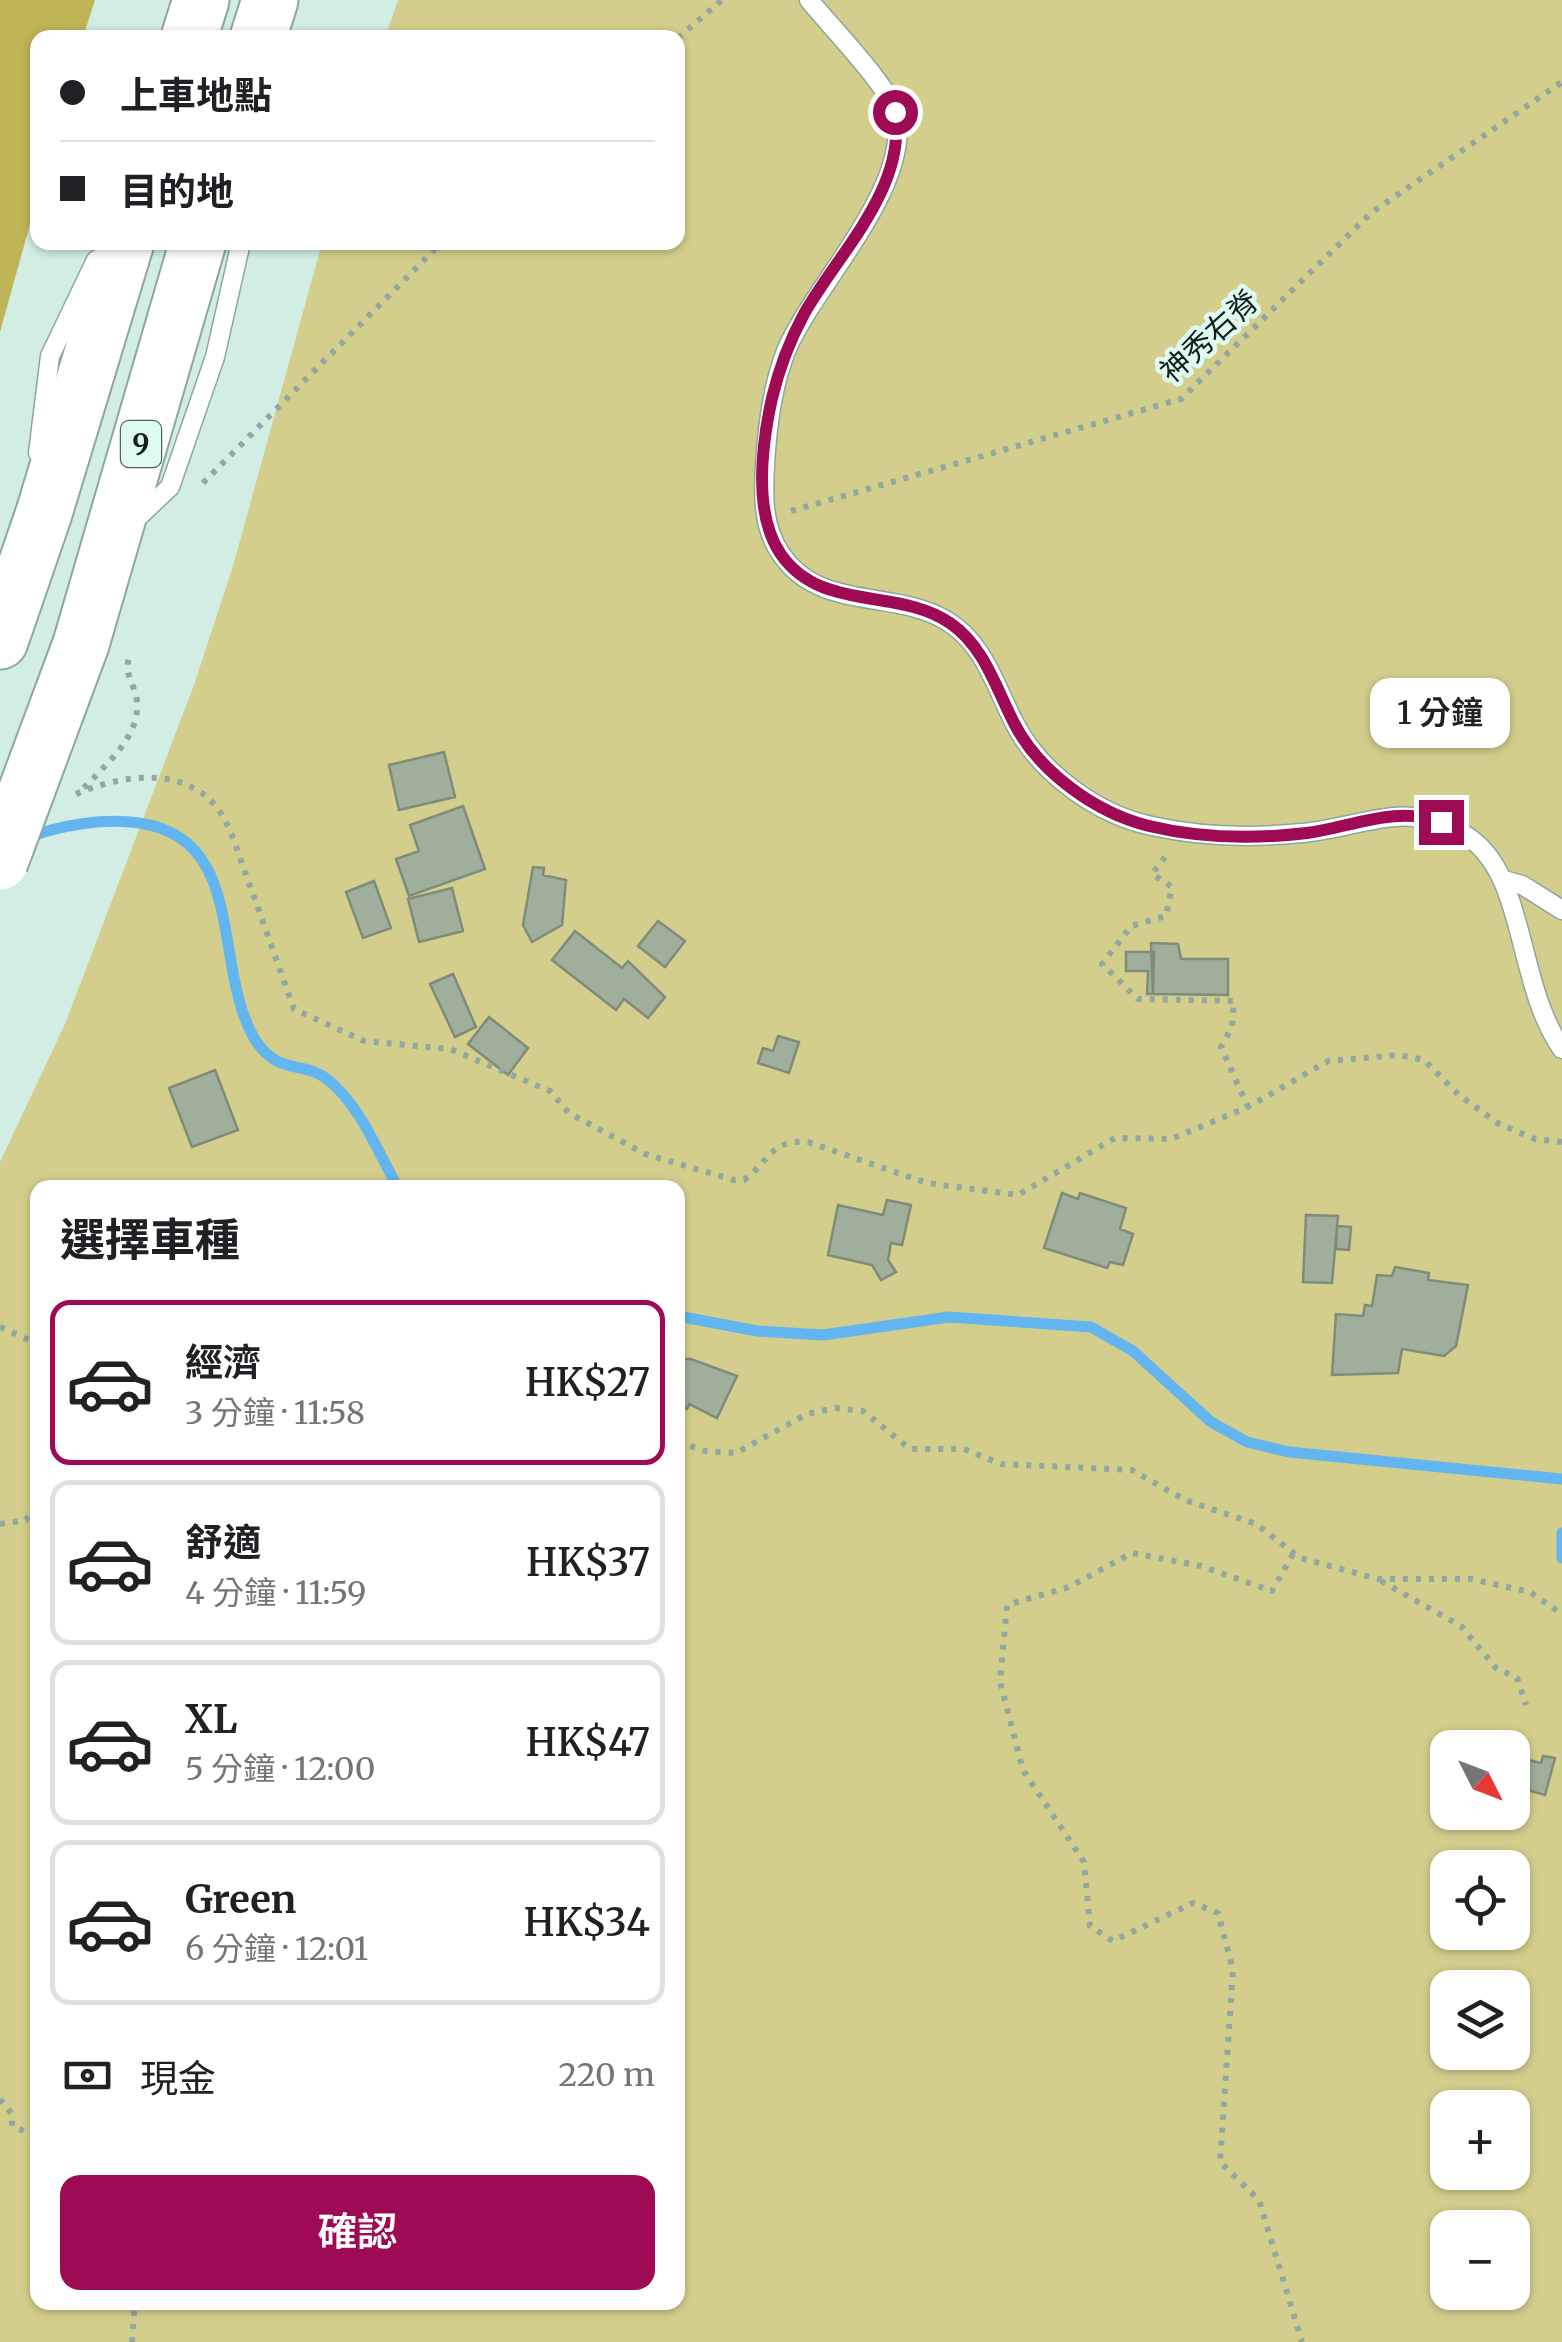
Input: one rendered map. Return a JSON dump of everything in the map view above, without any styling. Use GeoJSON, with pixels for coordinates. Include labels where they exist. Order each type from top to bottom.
{"type":"FeatureCollection","features":[{"type":"Feature","properties":{"kind":"highway"},"geometry":{"type":"LineString","coordinates":[[192,30],[202,0]]}},
{"type":"Feature","properties":{"kind":"highway"},"geometry":{"type":"LineString","coordinates":[[261,30],[270,0]]}},
{"type":"Feature","properties":{"kind":"highway"},"geometry":{"type":"LineString","coordinates":[[3,632],[44,513],[124,250]]}},
{"type":"Feature","properties":{"kind":"highway","name":"9"},"geometry":{"type":"LineString","coordinates":[[0,862],[107,643],[114,539],[196,250]]}},
{"type":"Feature","properties":{"kind":"lane"},"geometry":{"type":"LineString","coordinates":[[809,0],[891,101],[898,133],[879,196],[805,313],[780,368],[767,432],[766,518],[782,556],[809,582],[838,593],[909,606],[951,623],[981,654],[1029,747],[1068,785],[1120,815],[1148,826],[1242,836],[1308,832],[1389,816],[1426,816],[1480,846],[1504,880],[1536,1005],[1562,1049]]}},
{"type":"Feature","properties":{"kind":"lane"},"geometry":{"type":"LineString","coordinates":[[44,513],[37,458],[50,356],[103,250]]}},
{"type":"Feature","properties":{"kind":"lane"},"geometry":{"type":"LineString","coordinates":[[114,539],[170,487],[216,357],[239,250]]}},
{"type":"Feature","properties":{"kind":"lane"},"geometry":{"type":"LineString","coordinates":[[1504,880],[1522,884],[1562,910]]}},
{"type":"Feature","properties":{"kind":"path"},"geometry":{"type":"LineString","coordinates":[[685,32],[722,0]]}},
{"type":"Feature","properties":{"kind":"path","name":"神秀右脊"},"geometry":{"type":"LineString","coordinates":[[766,518],[1181,399],[1370,213],[1562,82]]}},
{"type":"Feature","properties":{"kind":"path"},"geometry":{"type":"LineString","coordinates":[[189,497],[434,250]]}},
{"type":"Feature","properties":{"kind":"path"},"geometry":{"type":"LineString","coordinates":[[81,791],[125,743],[134,722],[137,700],[107,643]]}},
{"type":"Feature","properties":{"kind":"path"},"geometry":{"type":"LineString","coordinates":[[69,797],[126,778],[150,777],[172,779],[208,799],[229,830],[294,1009],[364,1040],[450,1049],[550,1091],[569,1113],[645,1154],[734,1180],[744,1180],[770,1149],[792,1141],[808,1142],[927,1183],[1018,1195],[1115,1138],[1171,1138],[1248,1107],[1328,1060],[1399,1055],[1424,1060],[1467,1102],[1499,1124],[1535,1139],[1562,1142]]}},
{"type":"Feature","properties":{"kind":"path"},"geometry":{"type":"LineString","coordinates":[[1168,852],[1152,874],[1172,887],[1166,916],[1131,926],[1102,964],[1138,999],[1234,1002],[1232,1026],[1221,1047],[1248,1107]]}},
{"type":"Feature","properties":{"kind":"path"},"geometry":{"type":"LineString","coordinates":[[0,1327],[30,1341]]}},
{"type":"Feature","properties":{"kind":"path"},"geometry":{"type":"LineString","coordinates":[[685,1444],[704,1451],[736,1453],[807,1414],[835,1408],[863,1411],[910,1449],[964,1449],[1000,1464],[1132,1470],[1185,1500],[1256,1524],[1293,1554],[1378,1579],[1461,1626],[1496,1668],[1517,1678],[1526,1705]]}},
{"type":"Feature","properties":{"kind":"path"},"geometry":{"type":"LineString","coordinates":[[0,1524],[26,1520],[30,1513]]}},
{"type":"Feature","properties":{"kind":"path"},"geometry":{"type":"LineString","coordinates":[[1293,1554],[1272,1590],[1202,1566],[1132,1553],[1069,1587],[1007,1605],[1000,1682],[1024,1770],[1084,1862],[1090,1926],[1113,1941],[1193,1903],[1218,1913],[1233,1970],[1220,2162],[1259,2200],[1302,2342]]}},
{"type":"Feature","properties":{"kind":"path"},"geometry":{"type":"LineString","coordinates":[[1378,1579],[1470,1579],[1530,1592],[1562,1614]]}},
{"type":"Feature","properties":{"kind":"path"},"geometry":{"type":"LineString","coordinates":[[0,2099],[12,2114],[12,2126],[30,2134]]}},
{"type":"Feature","properties":{"kind":"path"},"geometry":{"type":"LineString","coordinates":[[132,2342],[134,2310]]}},
{"type":"Feature","properties":{"kind":"shaded area"},"geometry":{"type":"Polygon","coordinates":[[[0,0],[95,0],[85,30],[30,30],[30,224],[0,332],[0,0]]]}},
{"type":"Feature","properties":{"kind":"shaded area"},"geometry":{"type":"Polygon","coordinates":[[[398,0],[1562,0],[1562,2342],[0,2342],[0,1162],[65,1024],[194,685],[233,566],[320,250],[685,250],[685,30],[387,30],[398,0]]]}},
{"type":"Feature","properties":{"kind":"building"},"geometry":{"type":"Polygon","coordinates":[[[444,752],[455,797],[399,810],[389,765],[444,752]]]}},
{"type":"Feature","properties":{"kind":"building"},"geometry":{"type":"Polygon","coordinates":[[[463,806],[485,869],[409,896],[396,859],[419,851],[410,825],[463,806]]]}},
{"type":"Feature","properties":{"kind":"building"},"geometry":{"type":"Polygon","coordinates":[[[533,867],[544,868],[543,875],[566,880],[562,925],[532,942],[523,925],[533,867]]]}},
{"type":"Feature","properties":{"kind":"building"},"geometry":{"type":"Polygon","coordinates":[[[374,881],[391,928],[363,938],[346,892],[374,881]]]}},
{"type":"Feature","properties":{"kind":"building"},"geometry":{"type":"Polygon","coordinates":[[[452,888],[463,931],[419,942],[408,899],[452,888]]]}},
{"type":"Feature","properties":{"kind":"building"},"geometry":{"type":"Polygon","coordinates":[[[658,921],[685,941],[665,967],[638,946],[658,921]]]}},
{"type":"Feature","properties":{"kind":"building"},"geometry":{"type":"Polygon","coordinates":[[[575,931],[622,968],[628,961],[665,997],[648,1018],[624,999],[616,1010],[552,960],[575,931]]]}},
{"type":"Feature","properties":{"kind":"building"},"geometry":{"type":"Polygon","coordinates":[[[1151,943],[1178,944],[1181,959],[1228,959],[1228,995],[1153,994],[1151,943]]]}},
{"type":"Feature","properties":{"kind":"building"},"geometry":{"type":"Polygon","coordinates":[[[1126,952],[1154,952],[1153,994],[1147,994],[1148,971],[1126,971],[1126,952]]]}},
{"type":"Feature","properties":{"kind":"building"},"geometry":{"type":"Polygon","coordinates":[[[453,974],[476,1027],[455,1037],[430,984],[453,974]]]}},
{"type":"Feature","properties":{"kind":"building"},"geometry":{"type":"Polygon","coordinates":[[[489,1017],[528,1048],[508,1075],[468,1044],[489,1017]]]}},
{"type":"Feature","properties":{"kind":"building"},"geometry":{"type":"Polygon","coordinates":[[[778,1036],[799,1042],[789,1073],[758,1063],[763,1048],[773,1051],[778,1036]]]}},
{"type":"Feature","properties":{"kind":"building"},"geometry":{"type":"Polygon","coordinates":[[[215,1070],[238,1130],[192,1147],[169,1088],[215,1070]]]}},
{"type":"Feature","properties":{"kind":"building"},"geometry":{"type":"Polygon","coordinates":[[[1062,1193],[1078,1199],[1080,1193],[1126,1208],[1120,1229],[1133,1234],[1123,1265],[1110,1262],[1107,1268],[1044,1248],[1062,1193]]]}},
{"type":"Feature","properties":{"kind":"building"},"geometry":{"type":"Polygon","coordinates":[[[887,1200],[911,1205],[902,1245],[891,1243],[888,1260],[896,1272],[881,1280],[872,1265],[828,1255],[838,1205],[883,1215],[887,1200]]]}},
{"type":"Feature","properties":{"kind":"building"},"geometry":{"type":"Polygon","coordinates":[[[1306,1215],[1338,1216],[1332,1283],[1303,1282],[1306,1215]]]}},
{"type":"Feature","properties":{"kind":"building"},"geometry":{"type":"Polygon","coordinates":[[[1337,1226],[1351,1227],[1349,1250],[1336,1249],[1337,1226]]]}},
{"type":"Feature","properties":{"kind":"building"},"geometry":{"type":"Polygon","coordinates":[[[1395,1267],[1429,1273],[1428,1280],[1468,1285],[1456,1346],[1444,1356],[1402,1349],[1398,1373],[1332,1375],[1336,1314],[1363,1316],[1365,1305],[1372,1306],[1377,1275],[1392,1276],[1395,1267]]]}},
{"type":"Feature","properties":{"kind":"building"},"geometry":{"type":"Polygon","coordinates":[[[685,1359],[737,1376],[717,1418],[689,1404],[687,1409],[685,1359]]]}},
{"type":"Feature","properties":{"kind":"building"},"geometry":{"type":"Polygon","coordinates":[[[1543,1756],[1555,1758],[1545,1795],[1530,1791],[1530,1760],[1541,1763],[1543,1756]]]}},
{"type":"Feature","properties":{"kind":"waterway"},"geometry":{"type":"LineString","coordinates":[[27,838],[82,824],[139,823],[174,834],[197,853],[212,880],[222,911],[234,979],[256,1041],[273,1059],[318,1074],[339,1090],[367,1130],[394,1180]]}},
{"type":"Feature","properties":{"kind":"waterway"},"geometry":{"type":"LineString","coordinates":[[685,1317],[757,1331],[823,1335],[949,1317],[1091,1327],[1133,1351],[1211,1422],[1247,1442],[1289,1452],[1562,1479]]}},
{"type":"Feature","properties":{"kind":"waterway"},"geometry":{"type":"LineString","coordinates":[[1562,1533],[1562,1558]]}},
{"type":"Feature","properties":{"kind":"route"},"geometry":{"type":"LineString","coordinates":[[895,112],[897,144],[879,196],[805,313],[780,368],[767,432],[764,500],[771,538],[782,556],[809,582],[870,601],[909,606],[951,623],[981,654],[1029,747],[1068,785],[1120,815],[1148,826],[1216,835],[1308,832],[1389,816],[1426,816],[1441,822]]}}]}
